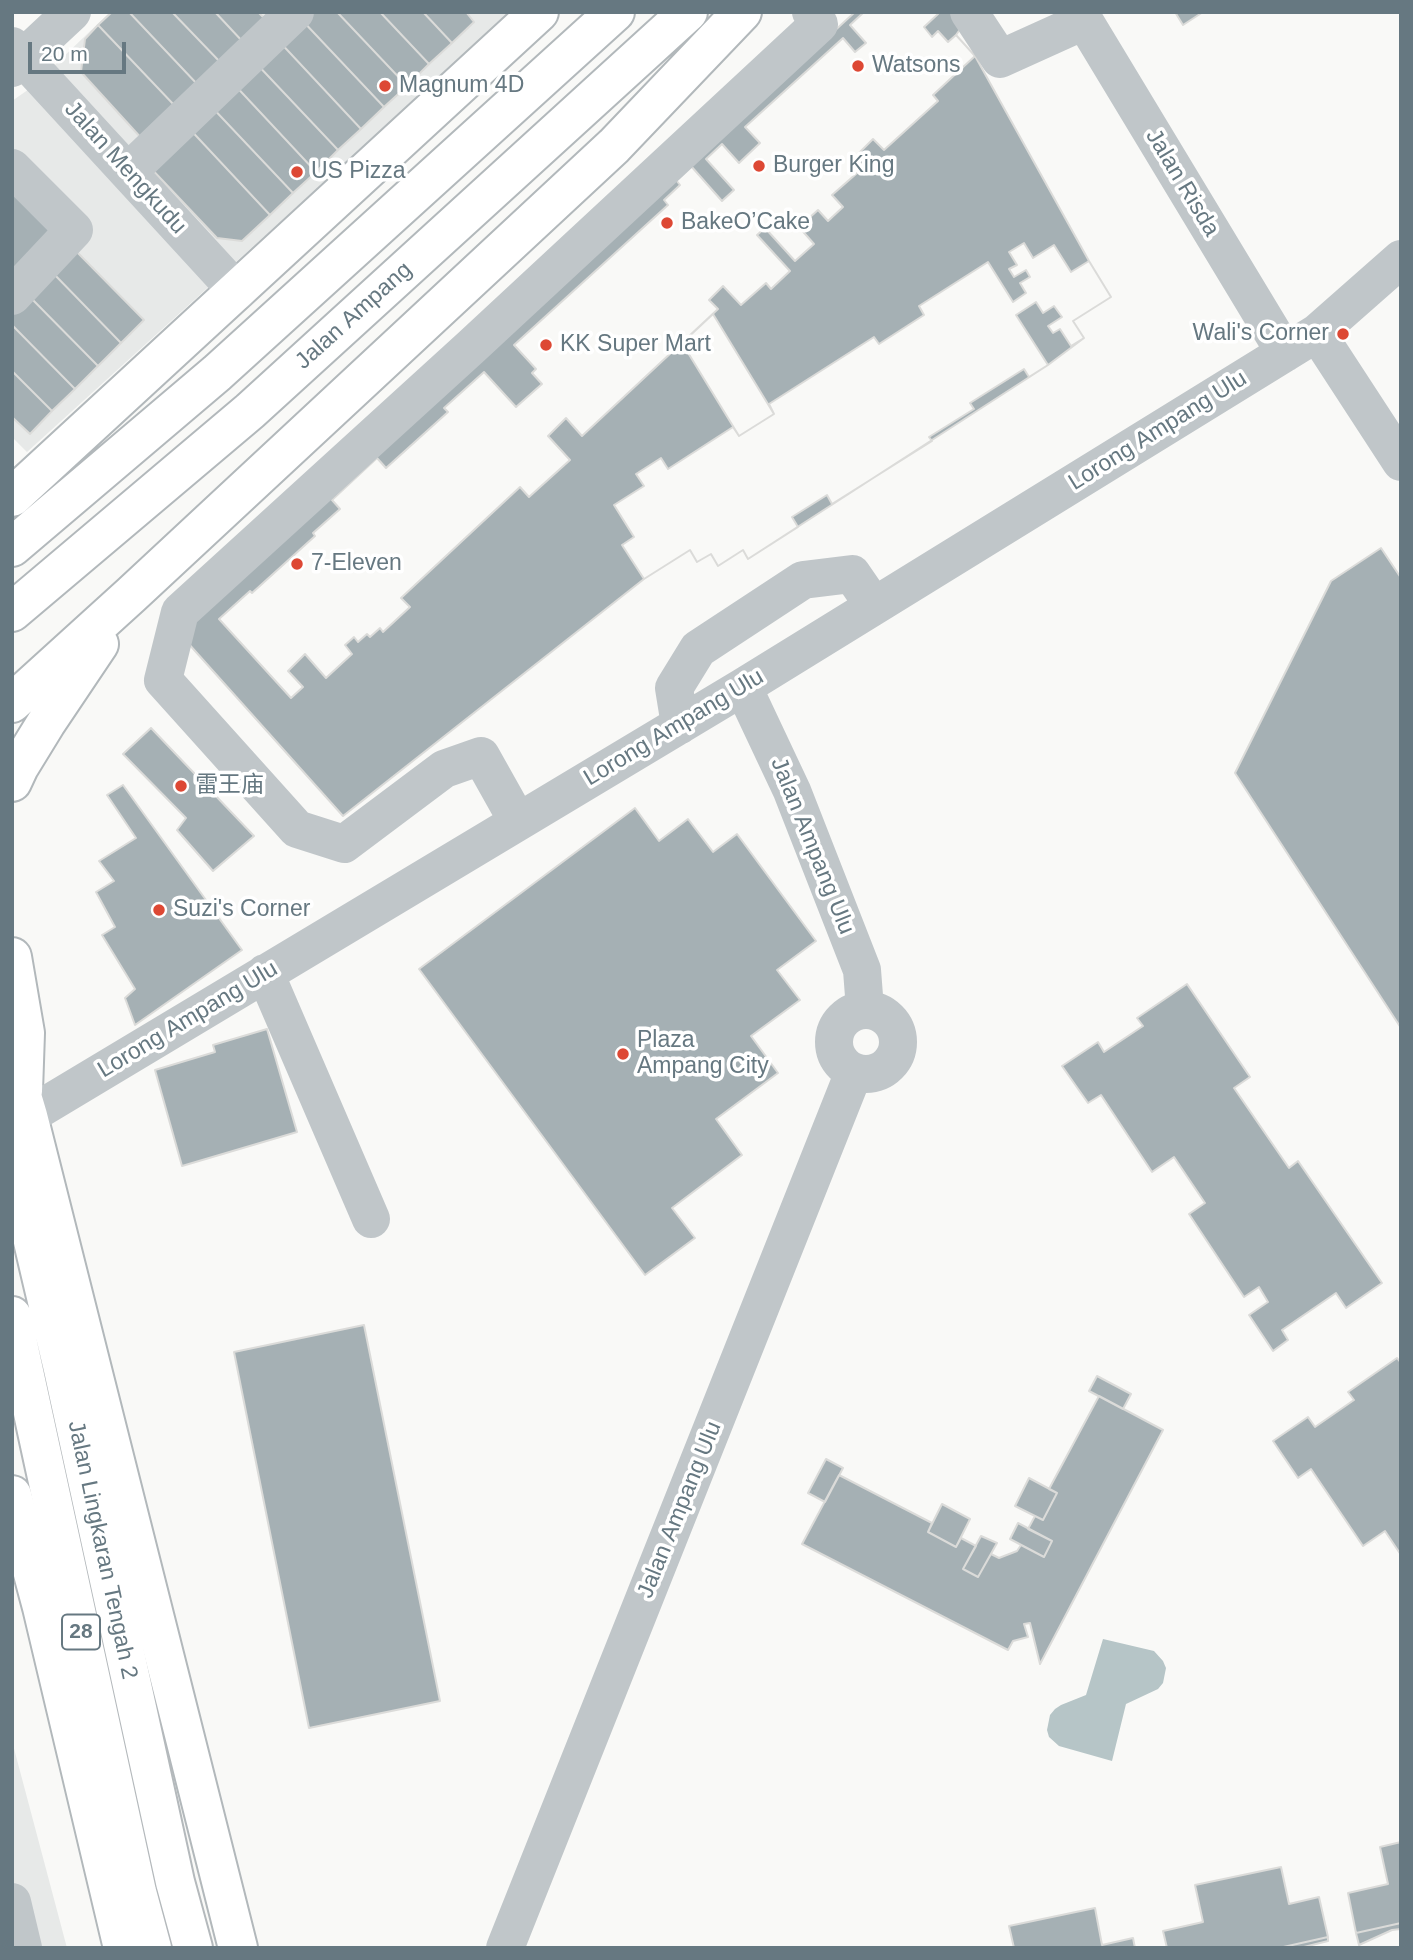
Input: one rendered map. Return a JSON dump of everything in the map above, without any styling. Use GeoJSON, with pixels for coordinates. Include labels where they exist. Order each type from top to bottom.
{"type":"FeatureCollection","features":[{"type":"Feature","properties":{"kind":"main road"},"geometry":{"type":"LineString","coordinates":[[12,497],[539,12]]}},
{"type":"Feature","properties":{"kind":"main road"},"geometry":{"type":"LineString","coordinates":[[12,547],[217,373],[615,12]]}},
{"type":"Feature","properties":{"kind":"main road","name":"Jalan Ampang"},"geometry":{"type":"LineString","coordinates":[[12,612],[250,411],[688,12]]}},
{"type":"Feature","properties":{"kind":"main road"},"geometry":{"type":"LineString","coordinates":[[12,703],[614,146],[742,12]]}},
{"type":"Feature","properties":{"kind":"main road"},"geometry":{"type":"LineString","coordinates":[[12,782],[46,723],[131,595]]}},
{"type":"Feature","properties":{"kind":"main road"},"geometry":{"type":"LineString","coordinates":[[12,957],[25,1033],[21,1092],[237,1948]]}},
{"type":"Feature","properties":{"kind":"main road","name":"Jalan Lingkaran Tengah 2"},"geometry":{"type":"LineString","coordinates":[[12,1152],[63,1369],[175,1882],[193,1948]]}},
{"type":"Feature","properties":{"kind":"main road","name":"Jalan Lingkaran Tengah 2"},"geometry":{"type":"LineString","coordinates":[[12,1316],[134,1878],[152,1948]]}},
{"type":"Feature","properties":{"kind":"main road"},"geometry":{"type":"LineString","coordinates":[[12,1495],[42,1606],[123,1948]]}},
{"type":"Feature","properties":{"kind":"street"},"geometry":{"type":"LineString","coordinates":[[16,57],[72,12]]}},
{"type":"Feature","properties":{"kind":"street"},"geometry":{"type":"LineString","coordinates":[[128,172],[295,12]]}},
{"type":"Feature","properties":{"kind":"street"},"geometry":{"type":"LineString","coordinates":[[969,12],[1000,59],[1082,16]]}},
{"type":"Feature","properties":{"kind":"street"},"geometry":{"type":"LineString","coordinates":[[518,822],[481,756],[444,769],[344,844],[297,829],[163,680],[180,612],[471,347],[821,16]]}},
{"type":"Feature","properties":{"kind":"street","name":"Jalan Risda"},"geometry":{"type":"LineString","coordinates":[[1082,16],[1284,353]]}},
{"type":"Feature","properties":{"kind":"street","name":"Jalan Mengkudu"},"geometry":{"type":"LineString","coordinates":[[16,57],[128,172],[237,291]]}},
{"type":"Feature","properties":{"kind":"street"},"geometry":{"type":"LineString","coordinates":[[12,168],[74,230],[12,296]]}},
{"type":"Feature","properties":{"kind":"street"},"geometry":{"type":"LineString","coordinates":[[1401,259],[1317,333],[1401,462]]}},
{"type":"Feature","properties":{"kind":"street","name":"Lorong Ampang Ulu"},"geometry":{"type":"LineString","coordinates":[[21,1092],[265,973],[743,687],[1317,333]]}},
{"type":"Feature","properties":{"kind":"street"},"geometry":{"type":"LineString","coordinates":[[680,725],[674,688],[698,649],[803,579],[852,574],[874,606]]}},
{"type":"Feature","properties":{"kind":"street","name":"Jalan Ampang Ulu"},"geometry":{"type":"LineString","coordinates":[[506,1948],[855,1072],[875,1073],[884,1069],[897,1053],[898,1032],[893,1023],[876,1010],[864,1009],[862,970],[792,791],[743,687]]}},
{"type":"Feature","properties":{"kind":"street"},"geometry":{"type":"LineString","coordinates":[[265,973],[371,1219]]}},
{"type":"Feature","properties":{"kind":"street"},"geometry":{"type":"LineString","coordinates":[[12,1902],[23,1948]]}},
{"type":"Feature","properties":{"kind":"shaded area"},"geometry":{"type":"Polygon","coordinates":[[[110,12],[511,12],[27,452],[12,437],[12,101],[32,87],[110,12]]]}},
{"type":"Feature","properties":{"kind":"shaded area"},"geometry":{"type":"Polygon","coordinates":[[[1103,1639],[1154,1651],[1166,1668],[1163,1683],[1158,1689],[1126,1704],[1112,1761],[1059,1746],[1049,1737],[1047,1730],[1050,1715],[1055,1709],[1086,1695],[1103,1639]]]}},
{"type":"Feature","properties":{"kind":"shaded area"},"geometry":{"type":"Polygon","coordinates":[[[12,1741],[67,1948],[12,1948],[12,1741]]]}},
{"type":"Feature","properties":{"kind":"building"},"geometry":{"type":"Polygon","coordinates":[[[112,12],[129,12],[198,85],[175,106],[98,25],[112,12]]]}},
{"type":"Feature","properties":{"kind":"building"},"geometry":{"type":"Polygon","coordinates":[[[129,12],[172,12],[221,63],[198,85],[129,12]]]}},
{"type":"Feature","properties":{"kind":"building"},"geometry":{"type":"Polygon","coordinates":[[[172,12],[215,12],[243,42],[221,63],[172,12]]]}},
{"type":"Feature","properties":{"kind":"building"},"geometry":{"type":"Polygon","coordinates":[[[215,12],[258,12],[266,20],[243,42],[215,12]]]}},
{"type":"Feature","properties":{"kind":"building"},"geometry":{"type":"Polygon","coordinates":[[[304,12],[337,12],[407,86],[384,107],[299,17],[304,12]]]}},
{"type":"Feature","properties":{"kind":"building"},"geometry":{"type":"Polygon","coordinates":[[[337,12],[380,12],[429,64],[407,86],[337,12]]]}},
{"type":"Feature","properties":{"kind":"building"},"geometry":{"type":"Polygon","coordinates":[[[380,12],[423,12],[452,43],[429,64],[380,12]]]}},
{"type":"Feature","properties":{"kind":"building"},"geometry":{"type":"Polygon","coordinates":[[[423,12],[466,12],[474,22],[452,43],[423,12]]]}},
{"type":"Feature","properties":{"kind":"building"},"geometry":{"type":"Polygon","coordinates":[[[855,12],[959,12],[966,21],[956,35],[975,56],[1111,297],[1073,321],[1084,338],[1048,365],[748,559],[743,550],[718,566],[711,554],[697,562],[690,550],[644,579],[343,816],[179,633],[855,12]]]}},
{"type":"Feature","properties":{"kind":"building"},"geometry":{"type":"Polygon","coordinates":[[[864,12],[936,12],[938,14],[924,27],[932,37],[938,31],[948,42],[956,35],[975,56],[933,95],[938,101],[884,150],[873,139],[855,157],[864,167],[832,195],[843,207],[828,221],[818,210],[799,227],[814,244],[795,261],[765,228],[757,235],[790,271],[771,289],[766,283],[741,305],[723,286],[709,300],[718,309],[582,436],[566,418],[548,436],[570,460],[529,497],[520,487],[401,598],[410,607],[383,632],[380,628],[370,637],[367,634],[358,642],[354,637],[345,645],[352,654],[326,678],[305,654],[288,671],[303,687],[291,698],[219,619],[315,536],[313,533],[340,509],[332,500],[377,458],[386,468],[448,412],[444,408],[484,372],[516,407],[542,384],[532,373],[536,369],[514,345],[668,205],[664,200],[680,185],[676,180],[691,166],[722,201],[734,190],[706,159],[722,144],[739,163],[760,143],[745,127],[843,38],[855,52],[866,43],[850,25],[864,12]]]}},
{"type":"Feature","properties":{"kind":"building"},"geometry":{"type":"Polygon","coordinates":[[[1175,12],[1203,12],[1183,25],[1175,12]]]}},
{"type":"Feature","properties":{"kind":"building"},"geometry":{"type":"Polygon","coordinates":[[[299,17],[384,107],[361,129],[276,38],[299,17]]]}},
{"type":"Feature","properties":{"kind":"building"},"geometry":{"type":"Polygon","coordinates":[[[98,25],[175,106],[143,140],[81,72],[85,39],[98,25]]]}},
{"type":"Feature","properties":{"kind":"building"},"geometry":{"type":"Polygon","coordinates":[[[276,38],[361,129],[338,150],[253,60],[276,38]]]}},
{"type":"Feature","properties":{"kind":"building"},"geometry":{"type":"Polygon","coordinates":[[[253,60],[338,150],[316,172],[231,81],[253,60]]]}},
{"type":"Feature","properties":{"kind":"building"},"geometry":{"type":"Polygon","coordinates":[[[231,81],[316,172],[293,193],[208,103],[231,81]]]}},
{"type":"Feature","properties":{"kind":"building"},"geometry":{"type":"Polygon","coordinates":[[[208,103],[293,193],[270,215],[185,124],[208,103]]]}},
{"type":"Feature","properties":{"kind":"building"},"geometry":{"type":"Polygon","coordinates":[[[185,124],[270,215],[242,241],[217,238],[145,162],[185,124]]]}},
{"type":"Feature","properties":{"kind":"building"},"geometry":{"type":"Polygon","coordinates":[[[12,190],[54,232],[12,275],[12,190]]]}},
{"type":"Feature","properties":{"kind":"building"},"geometry":{"type":"Polygon","coordinates":[[[1024,243],[1033,258],[1054,245],[1071,272],[1089,261],[1111,297],[1073,321],[1084,338],[1071,346],[1060,329],[1053,333],[1048,326],[1062,317],[1054,306],[1043,313],[1036,302],[1016,315],[1048,365],[1029,377],[1024,369],[970,403],[974,409],[929,437],[932,441],[832,504],[827,495],[792,517],[798,527],[748,559],[743,550],[718,566],[711,554],[697,562],[690,550],[644,579],[622,545],[634,537],[614,505],[644,486],[636,474],[661,458],[668,469],[733,427],[739,436],[774,414],[769,404],[874,337],[879,344],[924,315],[919,306],[988,262],[1013,302],[1026,293],[1020,283],[1030,277],[1026,270],[1014,277],[1009,269],[1017,265],[1009,252],[1024,243]]]}},
{"type":"Feature","properties":{"kind":"building"},"geometry":{"type":"Polygon","coordinates":[[[73,248],[144,320],[121,343],[51,271],[73,248]]]}},
{"type":"Feature","properties":{"kind":"building"},"geometry":{"type":"Polygon","coordinates":[[[51,271],[121,343],[98,366],[27,294],[51,271]]]}},
{"type":"Feature","properties":{"kind":"building"},"geometry":{"type":"Polygon","coordinates":[[[27,294],[98,366],[75,389],[12,325],[12,309],[27,294]]]}},
{"type":"Feature","properties":{"kind":"building"},"geometry":{"type":"Polygon","coordinates":[[[713,314],[774,414],[739,436],[682,343],[713,314]]]}},
{"type":"Feature","properties":{"kind":"building"},"geometry":{"type":"Polygon","coordinates":[[[12,325],[75,389],[52,411],[12,371],[12,325]]]}},
{"type":"Feature","properties":{"kind":"building"},"geometry":{"type":"Polygon","coordinates":[[[12,371],[52,411],[30,434],[12,417],[12,371]]]}},
{"type":"Feature","properties":{"kind":"building"},"geometry":{"type":"Polygon","coordinates":[[[1381,548],[1401,578],[1401,1028],[1235,773],[1331,581],[1381,548]]]}},
{"type":"Feature","properties":{"kind":"building","name":"雷王庙"},"geometry":{"type":"Polygon","coordinates":[[[151,728],[254,836],[213,871],[177,830],[186,818],[123,754],[151,728]]]}},
{"type":"Feature","properties":{"kind":"building","name":"Suzi's Corner"},"geometry":{"type":"Polygon","coordinates":[[[123,785],[242,950],[135,1025],[125,998],[135,989],[102,935],[115,927],[96,892],[114,881],[99,861],[136,838],[107,795],[123,785]]]}},
{"type":"Feature","properties":{"kind":"building","name":"Plaza Ampang City"},"geometry":{"type":"Polygon","coordinates":[[[635,808],[659,841],[688,819],[713,852],[737,834],[816,941],[777,970],[800,1000],[751,1036],[778,1073],[716,1119],[742,1155],[672,1208],[695,1238],[645,1275],[419,969],[635,808]]]}},
{"type":"Feature","properties":{"kind":"building"},"geometry":{"type":"Polygon","coordinates":[[[1187,984],[1250,1077],[1234,1088],[1289,1168],[1298,1161],[1382,1283],[1346,1308],[1336,1293],[1282,1330],[1288,1340],[1273,1351],[1249,1315],[1268,1302],[1259,1287],[1244,1297],[1189,1214],[1205,1203],[1174,1157],[1152,1172],[1101,1095],[1088,1103],[1062,1066],[1098,1042],[1104,1052],[1143,1026],[1137,1018],[1187,984]]]}},
{"type":"Feature","properties":{"kind":"building"},"geometry":{"type":"Polygon","coordinates":[[[267,1029],[297,1132],[182,1166],[155,1070],[215,1052],[213,1045],[267,1029]]]}},
{"type":"Feature","properties":{"kind":"building"},"geometry":{"type":"Polygon","coordinates":[[[364,1325],[440,1701],[309,1728],[234,1352],[364,1325]]]}},
{"type":"Feature","properties":{"kind":"building"},"geometry":{"type":"Polygon","coordinates":[[[1397,1358],[1401,1363],[1401,1555],[1385,1531],[1363,1546],[1311,1469],[1298,1478],[1273,1441],[1308,1417],[1315,1427],[1354,1400],[1348,1392],[1397,1358]]]}},
{"type":"Feature","properties":{"kind":"building"},"geometry":{"type":"Polygon","coordinates":[[[1097,1376],[1131,1394],[1123,1409],[1089,1391],[1097,1376]]]}},
{"type":"Feature","properties":{"kind":"building"},"geometry":{"type":"Polygon","coordinates":[[[1099,1396],[1163,1430],[1040,1664],[1030,1623],[1024,1624],[1028,1637],[1013,1641],[1008,1650],[802,1544],[839,1475],[932,1523],[928,1532],[956,1547],[961,1538],[976,1546],[963,1569],[978,1577],[991,1554],[999,1558],[1017,1551],[1021,1545],[1044,1557],[1052,1541],[1028,1529],[1035,1516],[1043,1520],[1057,1493],[1049,1489],[1099,1396]]]}},
{"type":"Feature","properties":{"kind":"building"},"geometry":{"type":"Polygon","coordinates":[[[826,1459],[843,1468],[825,1502],[808,1493],[826,1459]]]}},
{"type":"Feature","properties":{"kind":"building"},"geometry":{"type":"Polygon","coordinates":[[[1029,1478],[1057,1493],[1043,1520],[1015,1506],[1029,1478]]]}},
{"type":"Feature","properties":{"kind":"building"},"geometry":{"type":"Polygon","coordinates":[[[942,1504],[970,1519],[956,1547],[928,1532],[942,1504]]]}},
{"type":"Feature","properties":{"kind":"building"},"geometry":{"type":"Polygon","coordinates":[[[1018,1523],[1052,1541],[1044,1557],[1010,1539],[1018,1523]]]}},
{"type":"Feature","properties":{"kind":"building"},"geometry":{"type":"Polygon","coordinates":[[[981,1536],[997,1543],[978,1577],[963,1569],[981,1536]]]}},
{"type":"Feature","properties":{"kind":"building"},"geometry":{"type":"Polygon","coordinates":[[[1401,1842],[1401,1923],[1356,1933],[1348,1893],[1388,1884],[1380,1847],[1401,1842]]]}},
{"type":"Feature","properties":{"kind":"building"},"geometry":{"type":"Polygon","coordinates":[[[1281,1867],[1289,1904],[1319,1897],[1328,1937],[1279,1948],[1167,1948],[1163,1931],[1203,1922],[1195,1885],[1281,1867]]]}},
{"type":"Feature","properties":{"kind":"building"},"geometry":{"type":"Polygon","coordinates":[[[1095,1908],[1102,1945],[1133,1938],[1135,1948],[1014,1948],[1009,1926],[1095,1908]]]}},
{"type":"Feature","properties":{"kind":"building"},"geometry":{"type":"Polygon","coordinates":[[[1401,1923],[1401,1929],[1392,1930],[1359,1945],[1356,1933],[1401,1923]]]}},
{"type":"Feature","properties":{"kind":"building"},"geometry":{"type":"Polygon","coordinates":[[[1328,1937],[1328,1941],[1300,1948],[1279,1948],[1328,1937]]]}},
{"type":"Feature","properties":{"kind":"place","name":"Watsons"},"geometry":{"type":"Point","coordinates":[858,66]}},
{"type":"Feature","properties":{"kind":"place","name":"Magnum 4D"},"geometry":{"type":"Point","coordinates":[385,86]}},
{"type":"Feature","properties":{"kind":"place","name":"Burger King"},"geometry":{"type":"Point","coordinates":[759,166]}},
{"type":"Feature","properties":{"kind":"place","name":"US Pizza"},"geometry":{"type":"Point","coordinates":[297,172]}},
{"type":"Feature","properties":{"kind":"place","name":"BakeO’Cake"},"geometry":{"type":"Point","coordinates":[667,223]}},
{"type":"Feature","properties":{"kind":"place","name":"Wali's Corner"},"geometry":{"type":"Point","coordinates":[1343,334]}},
{"type":"Feature","properties":{"kind":"place","name":"KK Super Mart"},"geometry":{"type":"Point","coordinates":[546,345]}},
{"type":"Feature","properties":{"kind":"place","name":"7-Eleven"},"geometry":{"type":"Point","coordinates":[297,564]}},
{"type":"Feature","properties":{"kind":"place","name":"雷王庙"},"geometry":{"type":"Point","coordinates":[181,786]}},
{"type":"Feature","properties":{"kind":"place","name":"Suzi's Corner"},"geometry":{"type":"Point","coordinates":[159,910]}},
{"type":"Feature","properties":{"kind":"place","name":"Plaza Ampang City"},"geometry":{"type":"Point","coordinates":[623,1054]}}]}
